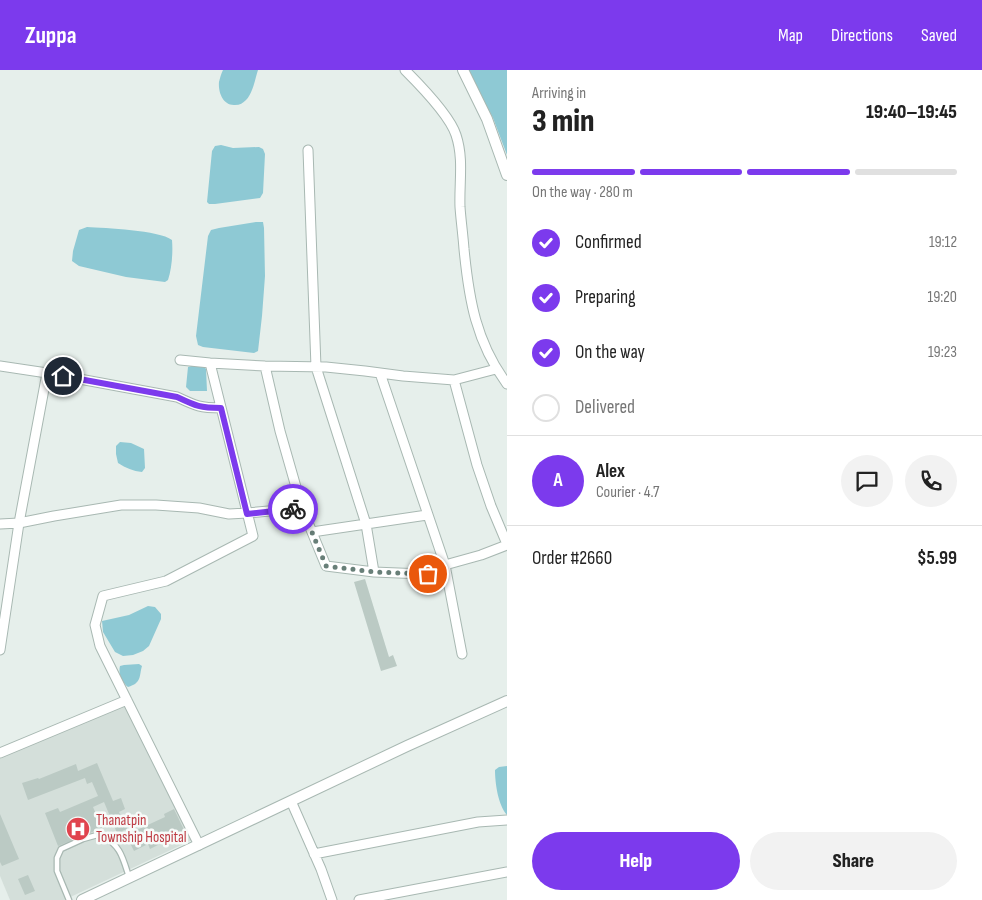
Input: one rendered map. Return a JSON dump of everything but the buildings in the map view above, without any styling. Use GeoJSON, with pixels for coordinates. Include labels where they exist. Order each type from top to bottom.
{"type":"FeatureCollection","features":[{"type":"Feature","properties":{"kind":"street"},"geometry":{"type":"LineString","coordinates":[[405,70],[446,117],[456,133],[460,151],[460,206],[467,283],[476,322],[489,355],[507,384]]}},
{"type":"Feature","properties":{"kind":"street"},"geometry":{"type":"LineString","coordinates":[[463,70],[487,119],[507,175]]}},
{"type":"Feature","properties":{"kind":"street"},"geometry":{"type":"LineString","coordinates":[[308,150],[316,367],[366,524],[374,572]]}},
{"type":"Feature","properties":{"kind":"street"},"geometry":{"type":"LineString","coordinates":[[180,360],[210,364],[316,367],[454,380],[496,369]]}},
{"type":"Feature","properties":{"kind":"street"},"geometry":{"type":"LineString","coordinates":[[199,845],[100,646],[96,625],[103,596],[166,581],[253,536],[210,364]]}},
{"type":"Feature","properties":{"kind":"street"},"geometry":{"type":"LineString","coordinates":[[0,366],[177,397],[194,406],[204,408],[221,408]]}},
{"type":"Feature","properties":{"kind":"street"},"geometry":{"type":"LineString","coordinates":[[265,366],[280,431],[302,508],[326,566],[374,572],[446,575]]}},
{"type":"Feature","properties":{"kind":"street"},"geometry":{"type":"LineString","coordinates":[[0,650],[20,522],[47,373]]}},
{"type":"Feature","properties":{"kind":"street"},"geometry":{"type":"LineString","coordinates":[[380,373],[445,565],[462,654]]}},
{"type":"Feature","properties":{"kind":"street"},"geometry":{"type":"LineString","coordinates":[[445,565],[481,555],[507,545],[477,465],[454,380]]}},
{"type":"Feature","properties":{"kind":"street"},"geometry":{"type":"LineString","coordinates":[[0,524],[121,505],[199,508],[229,514],[302,508]]}},
{"type":"Feature","properties":{"kind":"street"},"geometry":{"type":"LineString","coordinates":[[312,532],[427,515]]}},
{"type":"Feature","properties":{"kind":"street"},"geometry":{"type":"LineString","coordinates":[[0,752],[127,700]]}},
{"type":"Feature","properties":{"kind":"street"},"geometry":{"type":"LineString","coordinates":[[82,900],[507,701]]}},
{"type":"Feature","properties":{"kind":"street"},"geometry":{"type":"LineString","coordinates":[[291,801],[332,900]]}},
{"type":"Feature","properties":{"kind":"street"},"geometry":{"type":"LineString","coordinates":[[314,854],[478,822],[507,820]]}},
{"type":"Feature","properties":{"kind":"street"},"geometry":{"type":"LineString","coordinates":[[359,900],[507,872]]}},
{"type":"Feature","properties":{"kind":"lane"},"geometry":{"type":"LineString","coordinates":[[69,900],[57,872],[57,858],[61,849],[83,839],[101,834],[109,839],[116,845],[129,878]]}},
{"type":"Feature","properties":{"kind":"shaded area"},"geometry":{"type":"Polygon","coordinates":[[[125,705],[192,840],[64,900],[10,900],[0,876],[0,757],[125,705]]]}},
{"type":"Feature","properties":{"kind":"water"},"geometry":{"type":"Polygon","coordinates":[[[223,70],[258,70],[250,94],[241,104],[231,105],[222,98],[219,82],[223,70]]]}},
{"type":"Feature","properties":{"kind":"water"},"geometry":{"type":"Polygon","coordinates":[[[467,70],[507,70],[507,155],[493,118],[467,70]]]}},
{"type":"Feature","properties":{"kind":"water"},"geometry":{"type":"Polygon","coordinates":[[[221,145],[233,148],[259,147],[263,149],[265,154],[263,193],[260,198],[215,204],[207,202],[212,151],[215,146],[221,145]]]}},
{"type":"Feature","properties":{"kind":"water"},"geometry":{"type":"Polygon","coordinates":[[[263,222],[264,228],[265,276],[258,351],[254,353],[198,345],[196,336],[208,236],[211,230],[263,222]]]}},
{"type":"Feature","properties":{"kind":"water"},"geometry":{"type":"Polygon","coordinates":[[[87,227],[144,232],[172,240],[172,260],[168,280],[165,282],[126,277],[79,266],[72,261],[73,251],[79,230],[87,227]]]}},
{"type":"Feature","properties":{"kind":"water"},"geometry":{"type":"Polygon","coordinates":[[[202,365],[206,369],[207,391],[190,391],[186,387],[188,367],[202,365]]]}},
{"type":"Feature","properties":{"kind":"water"},"geometry":{"type":"Polygon","coordinates":[[[120,442],[131,443],[144,449],[145,468],[142,472],[118,463],[116,446],[120,442]]]}},
{"type":"Feature","properties":{"kind":"water"},"geometry":{"type":"Polygon","coordinates":[[[148,606],[155,607],[161,614],[161,619],[149,646],[133,655],[123,656],[115,652],[103,632],[102,621],[129,615],[148,606]]]}},
{"type":"Feature","properties":{"kind":"water"},"geometry":{"type":"Polygon","coordinates":[[[139,664],[142,666],[139,679],[128,687],[121,678],[120,666],[139,664]]]}},
{"type":"Feature","properties":{"kind":"water"},"geometry":{"type":"Polygon","coordinates":[[[507,766],[507,815],[499,800],[495,770],[499,767],[507,766]]]}},
{"type":"Feature","properties":{"kind":"way so far"},"geometry":{"type":"LineString","coordinates":[[293,509],[302,508],[326,566],[374,572],[428,574]]}},
{"type":"Feature","properties":{"kind":"place","name":"Thanatpin Township Hospital"},"geometry":{"type":"Point","coordinates":[78,829]}},
{"type":"Feature","properties":{"kind":"route"},"geometry":{"type":"LineString","coordinates":[[63,376],[177,397],[194,406],[221,408],[247,514],[293,509]]}}]}
